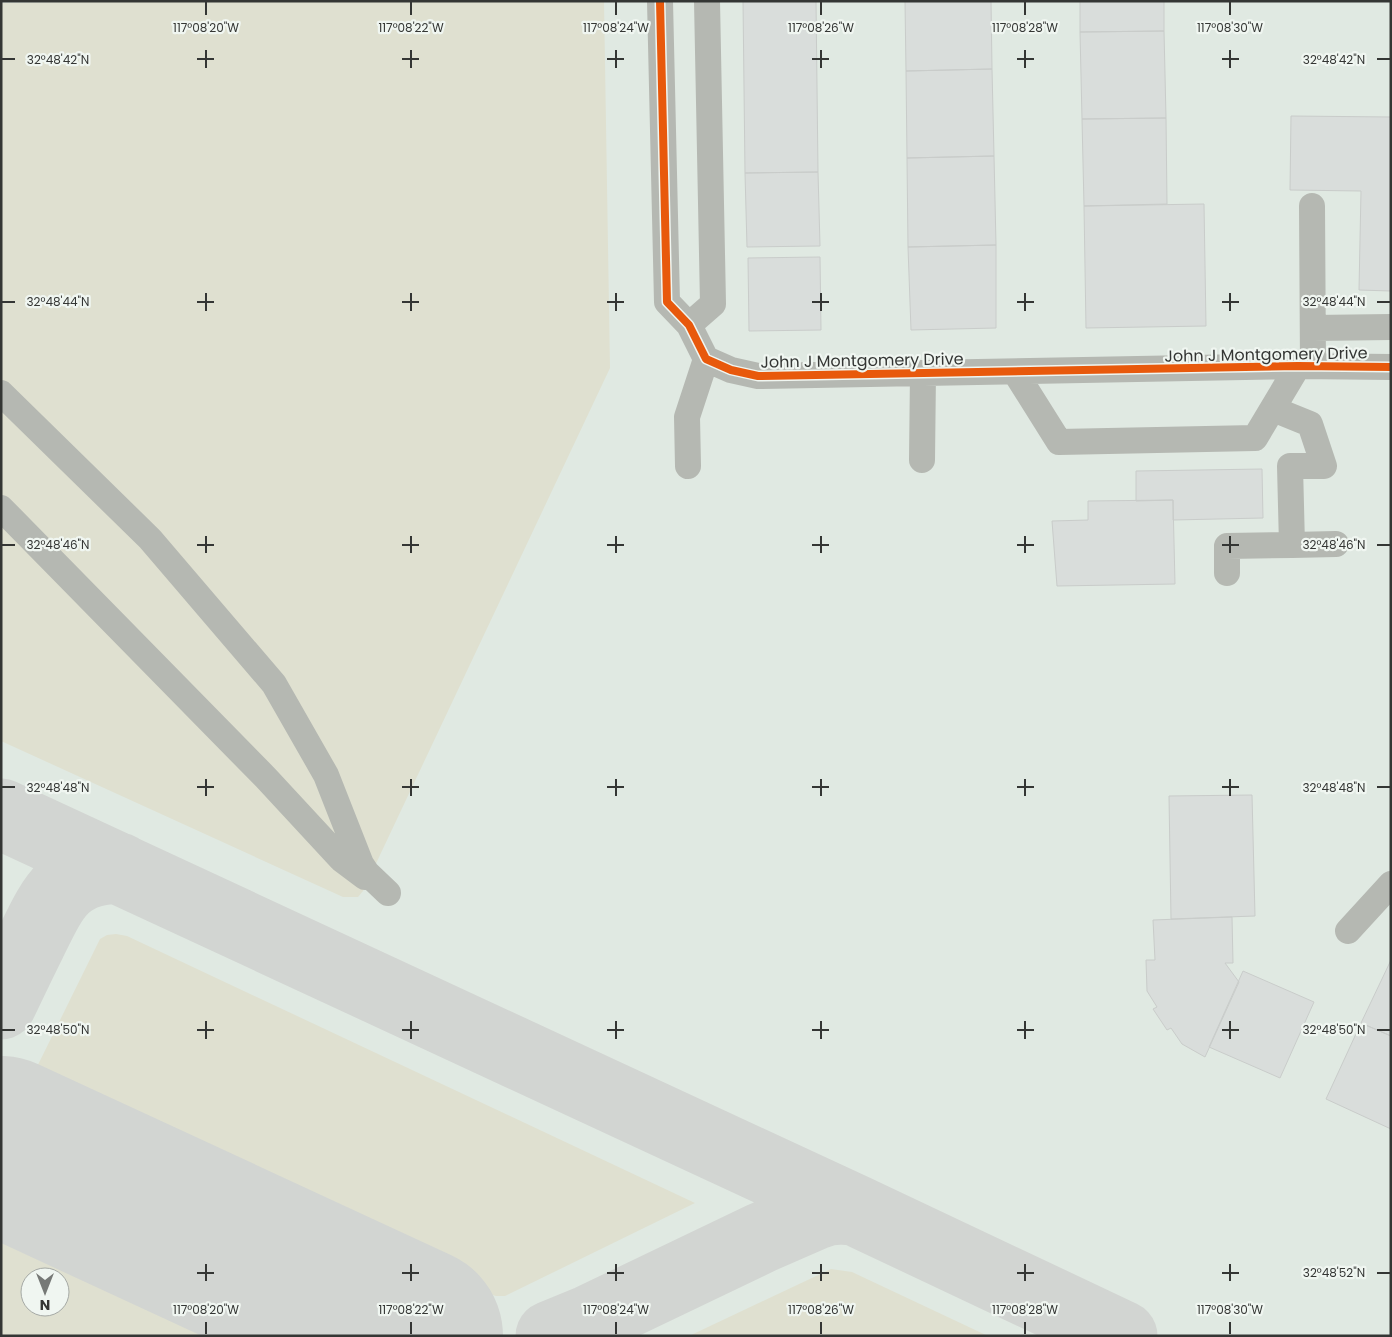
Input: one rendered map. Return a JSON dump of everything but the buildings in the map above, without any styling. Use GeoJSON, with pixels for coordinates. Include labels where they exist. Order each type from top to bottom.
{"type":"FeatureCollection","features":[{"type":"Feature","properties":{"kind":"street"},"geometry":{"type":"LineString","coordinates":[[660,1],[667,302],[689,325],[706,360],[687,417],[688,466]]}},
{"type":"Feature","properties":{"kind":"street"},"geometry":{"type":"LineString","coordinates":[[689,325],[713,304],[707,1]]}},
{"type":"Feature","properties":{"kind":"street"},"geometry":{"type":"LineString","coordinates":[[1015,372],[1059,442],[1255,438],[1272,409],[1306,366],[1313,328],[1312,206]]}},
{"type":"Feature","properties":{"kind":"street"},"geometry":{"type":"LineString","coordinates":[[1313,328],[1391,327]]}},
{"type":"Feature","properties":{"kind":"street","name":"John J Montgomery Drive"},"geometry":{"type":"LineString","coordinates":[[706,360],[731,370],[758,376],[1306,366],[1391,367]]}},
{"type":"Feature","properties":{"kind":"street"},"geometry":{"type":"LineString","coordinates":[[922,460],[923,373]]}},
{"type":"Feature","properties":{"kind":"street"},"geometry":{"type":"LineString","coordinates":[[1,393],[150,540],[274,684],[326,775],[361,864],[367,873],[388,893],[342,859],[1,508]]}},
{"type":"Feature","properties":{"kind":"street"},"geometry":{"type":"LineString","coordinates":[[1272,409],[1310,424],[1324,466],[1290,466],[1292,545]]}},
{"type":"Feature","properties":{"kind":"street"},"geometry":{"type":"LineString","coordinates":[[1227,573],[1227,546],[1336,544]]}},
{"type":"Feature","properties":{"kind":"street"},"geometry":{"type":"LineString","coordinates":[[316,831],[323,836],[330,836],[336,833],[340,828],[342,816]]}},
{"type":"Feature","properties":{"kind":"street"},"geometry":{"type":"LineString","coordinates":[[1348,931],[1391,884]]}},
{"type":"Feature","properties":{"kind":"shaded area"},"geometry":{"type":"Polygon","coordinates":[[[1,1],[1391,1],[1391,1336],[1,1336],[1,1]]]}},
{"type":"Feature","properties":{"kind":"green space"},"geometry":{"type":"Polygon","coordinates":[[[141,1],[604,1],[610,368],[363,891],[358,897],[343,897],[1,741],[1,3],[141,1]]]}},
{"type":"Feature","properties":{"kind":"green space"},"geometry":{"type":"Polygon","coordinates":[[[107,935],[127,936],[695,1203],[505,1296],[496,1296],[30,1081],[100,939],[107,935]]]}},
{"type":"Feature","properties":{"kind":"green space"},"geometry":{"type":"Polygon","coordinates":[[[1,1220],[251,1336],[1,1336],[1,1220]]]}},
{"type":"Feature","properties":{"kind":"green space"},"geometry":{"type":"Polygon","coordinates":[[[831,1269],[852,1272],[988,1336],[689,1336],[831,1269]]]}},
{"type":"Feature","properties":{"kind":"taxiway"},"geometry":{"type":"LineString","coordinates":[[1,814],[855,1210],[1122,1336]]}},
{"type":"Feature","properties":{"kind":"taxiway"},"geometry":{"type":"LineString","coordinates":[[1,1004],[54,899],[73,880],[85,874],[119,868]]}},
{"type":"Feature","properties":{"kind":"taxiway"},"geometry":{"type":"LineString","coordinates":[[551,1336],[590,1320],[761,1238],[816,1214],[828,1210],[855,1210]]}},
{"type":"Feature","properties":{"kind":"runway"},"geometry":{"type":"LineString","coordinates":[[1,1145],[414,1336]]}},
{"type":"Feature","properties":{"kind":"cycle path"},"geometry":{"type":"LineString","coordinates":[[660,1],[667,302],[689,325],[706,359],[731,370],[758,376],[1298,366],[1391,367]]}}]}
